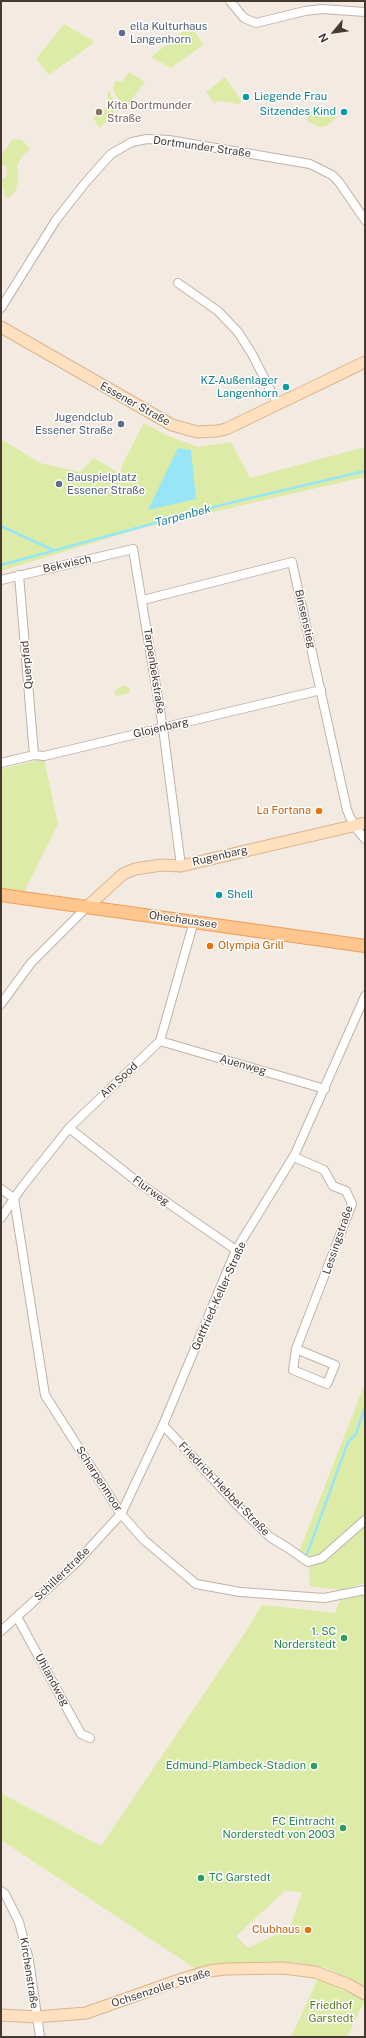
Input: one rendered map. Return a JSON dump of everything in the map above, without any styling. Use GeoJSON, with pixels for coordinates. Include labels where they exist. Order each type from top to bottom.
{"type":"FeatureCollection","features":[{"type":"Feature","properties":{"kind":"main road","name":"Ohechaussee"},"geometry":{"type":"LineString","coordinates":[[1,895],[365,946]]}},
{"type":"Feature","properties":{"kind":"street"},"geometry":{"type":"LineString","coordinates":[[230,1],[244,18],[250,21],[264,22],[305,11],[322,9],[365,12]]}},
{"type":"Feature","properties":{"kind":"street","name":"Dortmunder Straße"},"geometry":{"type":"LineString","coordinates":[[1,308],[56,220],[86,182],[111,154],[132,142],[151,139],[169,140],[310,164],[327,172],[338,182],[365,220]]}},
{"type":"Feature","properties":{"kind":"street"},"geometry":{"type":"LineString","coordinates":[[178,283],[222,314],[238,332],[252,354],[278,405]]}},
{"type":"Feature","properties":{"kind":"street","name":"Essener Straße"},"geometry":{"type":"LineString","coordinates":[[1,328],[146,411],[182,429],[206,432],[221,430],[278,405],[365,362]]}},
{"type":"Feature","properties":{"kind":"street","name":"Bekwisch"},"geometry":{"type":"LineString","coordinates":[[1,580],[133,549]]}},
{"type":"Feature","properties":{"kind":"street","name":"Tarpenbekstraße"},"geometry":{"type":"LineString","coordinates":[[133,549],[163,728],[181,866]]}},
{"type":"Feature","properties":{"kind":"street","name":"Binsenstieg"},"geometry":{"type":"LineString","coordinates":[[142,600],[292,562],[347,810],[354,826],[365,839]]}},
{"type":"Feature","properties":{"kind":"street","name":"Querpfad"},"geometry":{"type":"LineString","coordinates":[[19,575],[34,755]]}},
{"type":"Feature","properties":{"kind":"street","name":"Glojenbarg"},"geometry":{"type":"LineString","coordinates":[[1,763],[34,755],[44,756],[321,690]]}},
{"type":"Feature","properties":{"kind":"street","name":"Rugenbarg"},"geometry":{"type":"LineString","coordinates":[[87,907],[123,874],[135,869],[148,866],[181,866],[365,824]]}},
{"type":"Feature","properties":{"kind":"street"},"geometry":{"type":"LineString","coordinates":[[1,1004],[31,963],[87,907]]}},
{"type":"Feature","properties":{"kind":"street"},"geometry":{"type":"LineString","coordinates":[[160,1041],[194,921]]}},
{"type":"Feature","properties":{"kind":"street","name":"Gottfried-Keller-Straße"},"geometry":{"type":"LineString","coordinates":[[121,1514],[163,1426],[236,1250],[294,1157],[362,1012],[365,996]]}},
{"type":"Feature","properties":{"kind":"street","name":"Auenweg"},"geometry":{"type":"LineString","coordinates":[[160,1041],[325,1089]]}},
{"type":"Feature","properties":{"kind":"street","name":"Am Sood"},"geometry":{"type":"LineString","coordinates":[[1,1218],[14,1198],[69,1128],[160,1041]]}},
{"type":"Feature","properties":{"kind":"street","name":"Flurweg"},"geometry":{"type":"LineString","coordinates":[[69,1128],[139,1183],[236,1250]]}},
{"type":"Feature","properties":{"kind":"street","name":"Lessingstraße"},"geometry":{"type":"LineString","coordinates":[[294,1157],[324,1170],[333,1186],[346,1191],[352,1204],[296,1349],[293,1370],[327,1384],[335,1365],[296,1349]]}},
{"type":"Feature","properties":{"kind":"street"},"geometry":{"type":"LineString","coordinates":[[1,1190],[14,1198]]}},
{"type":"Feature","properties":{"kind":"street","name":"Scharpenmoor"},"geometry":{"type":"LineString","coordinates":[[14,1198],[45,1395],[121,1514],[144,1540],[196,1584],[240,1592],[324,1598],[365,1590]]}},
{"type":"Feature","properties":{"kind":"street","name":"Friedrich-Hebbel-Straße"},"geometry":{"type":"LineString","coordinates":[[163,1426],[270,1538],[308,1562],[322,1558],[365,1520]]}},
{"type":"Feature","properties":{"kind":"street","name":"Schillerstraße"},"geometry":{"type":"LineString","coordinates":[[1,1631],[76,1563],[121,1514]]}},
{"type":"Feature","properties":{"kind":"street","name":"Uhlandweg"},"geometry":{"type":"LineString","coordinates":[[17,1617],[81,1734],[90,1738]]}},
{"type":"Feature","properties":{"kind":"street","name":"Kirchenstraße"},"geometry":{"type":"LineString","coordinates":[[1,1891],[5,1894],[20,1922],[29,1960],[40,2037]]}},
{"type":"Feature","properties":{"kind":"street","name":"Ochsenzoller Straße"},"geometry":{"type":"LineString","coordinates":[[1,2015],[36,2017],[86,2012],[185,1978],[226,1969],[283,1968],[315,1972],[365,1994]]}},
{"type":"Feature","properties":{"kind":"green space"},"geometry":{"type":"Polygon","coordinates":[[[64,24],[95,42],[49,75],[36,59],[64,24]]]}},
{"type":"Feature","properties":{"kind":"green space"},"geometry":{"type":"Polygon","coordinates":[[[191,25],[203,45],[171,68],[151,57],[191,25]]]}},
{"type":"Feature","properties":{"kind":"green space"},"geometry":{"type":"Polygon","coordinates":[[[129,72],[145,82],[125,108],[113,91],[115,81],[123,81],[129,72]]]}},
{"type":"Feature","properties":{"kind":"green space"},"geometry":{"type":"Polygon","coordinates":[[[225,77],[241,100],[240,104],[219,101],[214,103],[206,92],[225,77]]]}},
{"type":"Feature","properties":{"kind":"green space"},"geometry":{"type":"Polygon","coordinates":[[[108,90],[117,104],[115,112],[100,128],[93,118],[107,107],[108,90]]]}},
{"type":"Feature","properties":{"kind":"green space"},"geometry":{"type":"Polygon","coordinates":[[[308,111],[337,117],[326,126],[319,127],[307,121],[308,111]]]}},
{"type":"Feature","properties":{"kind":"green space"},"geometry":{"type":"Polygon","coordinates":[[[19,139],[23,141],[30,149],[23,155],[17,166],[18,178],[16,190],[10,197],[6,198],[1,181],[6,176],[7,170],[6,166],[1,164],[1,156],[12,140],[19,139]]]}},
{"type":"Feature","properties":{"kind":"green space"},"geometry":{"type":"Polygon","coordinates":[[[144,423],[166,435],[198,447],[231,442],[250,478],[365,447],[365,477],[138,529],[1,571],[1,439],[40,463],[80,472],[94,458],[120,474],[123,463],[144,423]]]}},
{"type":"Feature","properties":{"kind":"green space"},"geometry":{"type":"Polygon","coordinates":[[[123,685],[129,688],[130,693],[116,696],[114,691],[123,685]]]}},
{"type":"Feature","properties":{"kind":"green space"},"geometry":{"type":"Polygon","coordinates":[[[44,759],[58,824],[23,894],[1,891],[1,769],[44,759]]]}},
{"type":"Feature","properties":{"kind":"green space"},"geometry":{"type":"Polygon","coordinates":[[[365,1383],[365,1583],[343,1590],[310,1586],[309,1559],[299,1552],[365,1383]]]}},
{"type":"Feature","properties":{"kind":"green space"},"geometry":{"type":"Polygon","coordinates":[[[365,1592],[365,1986],[326,1968],[293,1962],[275,1964],[228,1963],[196,1969],[1,1840],[1,1790],[4,1795],[101,1846],[243,1636],[262,1605],[335,1613],[340,1601],[365,1592]],[[285,1891],[236,1936],[248,1948],[290,1928],[302,1892],[285,1891]]]}},
{"type":"Feature","properties":{"kind":"green space","name":"Friedhof Garstedt"},"geometry":{"type":"Polygon","coordinates":[[[318,1979],[365,2000],[347,2037],[291,2037],[318,1979]]]}},
{"type":"Feature","properties":{"kind":"water"},"geometry":{"type":"Polygon","coordinates":[[[178,448],[191,450],[196,499],[148,510],[178,448]]]}},
{"type":"Feature","properties":{"kind":"waterway","name":"Tarpenbek"},"geometry":{"type":"LineString","coordinates":[[1,565],[225,504],[365,471]]}},
{"type":"Feature","properties":{"kind":"waterway"},"geometry":{"type":"LineString","coordinates":[[1,526],[53,550]]}},
{"type":"Feature","properties":{"kind":"waterway"},"geometry":{"type":"LineString","coordinates":[[307,1554],[348,1442],[356,1434],[365,1407]]}},
{"type":"Feature","properties":{"kind":"place","name":"ella Kulturhaus Langenhorn"},"geometry":{"type":"Point","coordinates":[122,33]}},
{"type":"Feature","properties":{"kind":"place","name":"Liegende Frau"},"geometry":{"type":"Point","coordinates":[246,97]}},
{"type":"Feature","properties":{"kind":"place","name":"Kita Dortmunder Straße"},"geometry":{"type":"Point","coordinates":[99,112]}},
{"type":"Feature","properties":{"kind":"place","name":"Sitzendes Kind"},"geometry":{"type":"Point","coordinates":[344,112]}},
{"type":"Feature","properties":{"kind":"place","name":"KZ-Außenlager Langenhorn"},"geometry":{"type":"Point","coordinates":[286,387]}},
{"type":"Feature","properties":{"kind":"place","name":"Jugendclub Essener Straße"},"geometry":{"type":"Point","coordinates":[121,424]}},
{"type":"Feature","properties":{"kind":"place","name":"Bauspielplatz Essener Straße"},"geometry":{"type":"Point","coordinates":[59,484]}},
{"type":"Feature","properties":{"kind":"place","name":"La Fortana"},"geometry":{"type":"Point","coordinates":[319,811]}},
{"type":"Feature","properties":{"kind":"place","name":"Shell"},"geometry":{"type":"Point","coordinates":[219,895]}},
{"type":"Feature","properties":{"kind":"place","name":"Olympia Grill"},"geometry":{"type":"Point","coordinates":[210,946]}},
{"type":"Feature","properties":{"kind":"place","name":"1. SC Norderstedt"},"geometry":{"type":"Point","coordinates":[344,1638]}},
{"type":"Feature","properties":{"kind":"place","name":"Edmund-Plambeck-Stadion"},"geometry":{"type":"Point","coordinates":[314,1766]}},
{"type":"Feature","properties":{"kind":"place","name":"FC Eintracht Norderstedt von 2003"},"geometry":{"type":"Point","coordinates":[343,1828]}},
{"type":"Feature","properties":{"kind":"place","name":"TC Garstedt"},"geometry":{"type":"Point","coordinates":[201,1878]}},
{"type":"Feature","properties":{"kind":"place","name":"Clubhaus"},"geometry":{"type":"Point","coordinates":[308,1930]}}]}
